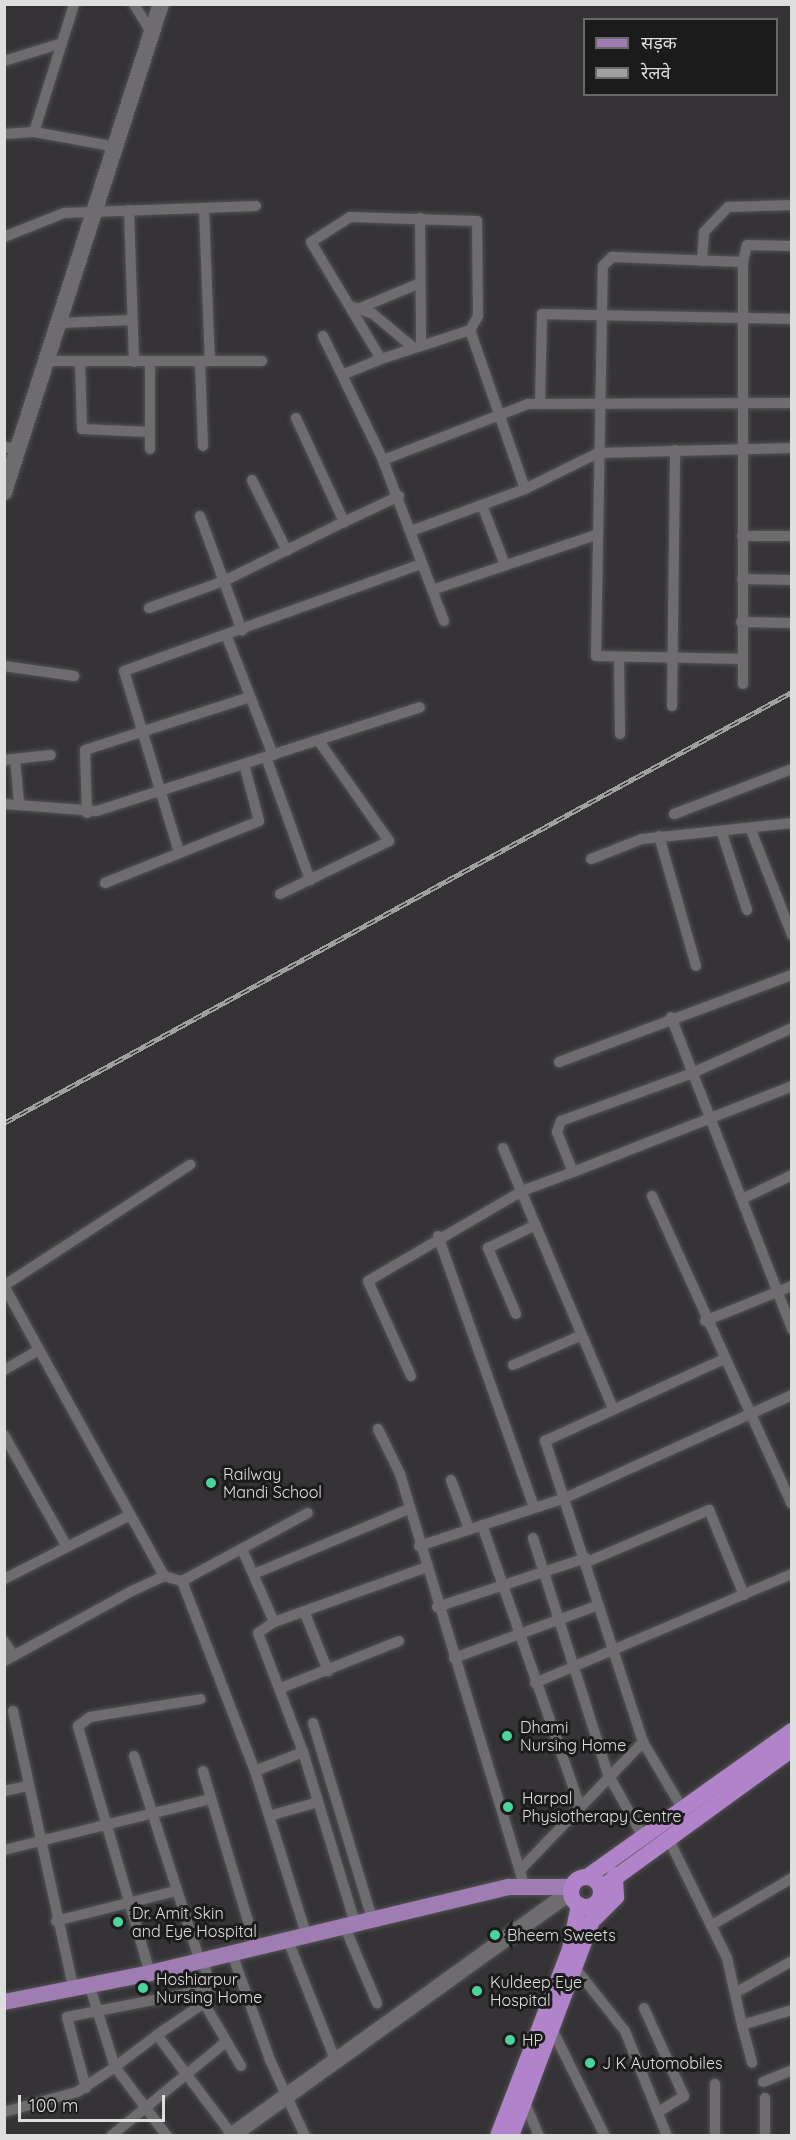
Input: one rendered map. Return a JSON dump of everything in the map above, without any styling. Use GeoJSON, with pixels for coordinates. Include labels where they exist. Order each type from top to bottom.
{"type":"FeatureCollection","features":[{"type":"Feature","properties":{"kind":"highway"},"geometry":{"type":"LineString","coordinates":[[511,2136],[525,2103],[531,2069],[570,1949],[577,1890],[682,1808],[792,1731]]}},
{"type":"Feature","properties":{"kind":"highway"},"geometry":{"type":"LineString","coordinates":[[498,2136],[531,2069],[553,2031],[598,1903],[615,1875],[792,1749]]}},
{"type":"Feature","properties":{"kind":"highway"},"geometry":{"type":"LineString","coordinates":[[598,1903],[616,1897],[615,1875]]}},
{"type":"Feature","properties":{"kind":"highway"},"geometry":{"type":"LineString","coordinates":[[577,1890],[598,1903]]}},
{"type":"Feature","properties":{"kind":"highway"},"geometry":{"type":"LineString","coordinates":[[577,1890],[598,1903]]}},
{"type":"Feature","properties":{"kind":"main road"},"geometry":{"type":"LineString","coordinates":[[4,492],[11,448],[60,323],[111,146],[161,4]]}},
{"type":"Feature","properties":{"kind":"main road"},"geometry":{"type":"LineString","coordinates":[[4,2002],[150,1973],[255,1944],[349,1924],[519,1881],[577,1890]]}},
{"type":"Feature","properties":{"kind":"main road"},"geometry":{"type":"LineString","coordinates":[[231,2135],[289,2097],[490,1951],[507,1946],[577,1890]]}},
{"type":"Feature","properties":{"kind":"street"},"geometry":{"type":"LineString","coordinates":[[34,132],[74,4]]}},
{"type":"Feature","properties":{"kind":"street"},"geometry":{"type":"LineString","coordinates":[[134,4],[151,32]]}},
{"type":"Feature","properties":{"kind":"street"},"geometry":{"type":"LineString","coordinates":[[4,61],[62,43]]}},
{"type":"Feature","properties":{"kind":"street"},"geometry":{"type":"LineString","coordinates":[[4,134],[34,132],[111,146]]}},
{"type":"Feature","properties":{"kind":"street"},"geometry":{"type":"LineString","coordinates":[[702,261],[704,232],[728,207],[792,205]]}},
{"type":"Feature","properties":{"kind":"street"},"geometry":{"type":"LineString","coordinates":[[4,237],[57,214],[256,206]]}},
{"type":"Feature","properties":{"kind":"street"},"geometry":{"type":"LineString","coordinates":[[204,208],[204,446]]}},
{"type":"Feature","properties":{"kind":"street"},"geometry":{"type":"LineString","coordinates":[[129,210],[134,362]]}},
{"type":"Feature","properties":{"kind":"street"},"geometry":{"type":"LineString","coordinates":[[342,375],[417,346],[470,330],[478,316],[480,224],[471,219],[344,218],[311,242],[355,307],[381,359]]}},
{"type":"Feature","properties":{"kind":"street"},"geometry":{"type":"LineString","coordinates":[[417,346],[420,218]]}},
{"type":"Feature","properties":{"kind":"street"},"geometry":{"type":"LineString","coordinates":[[743,684],[740,405],[743,262],[747,245],[792,246]]}},
{"type":"Feature","properties":{"kind":"street"},"geometry":{"type":"LineString","coordinates":[[742,659],[620,660],[596,656],[595,535],[601,315],[606,260],[743,262]]}},
{"type":"Feature","properties":{"kind":"street"},"geometry":{"type":"LineString","coordinates":[[355,307],[420,283]]}},
{"type":"Feature","properties":{"kind":"street"},"geometry":{"type":"LineString","coordinates":[[355,307],[417,346]]}},
{"type":"Feature","properties":{"kind":"street"},"geometry":{"type":"LineString","coordinates":[[540,403],[542,314],[792,319]]}},
{"type":"Feature","properties":{"kind":"street"},"geometry":{"type":"LineString","coordinates":[[60,323],[131,320]]}},
{"type":"Feature","properties":{"kind":"street"},"geometry":{"type":"LineString","coordinates":[[470,330],[525,489]]}},
{"type":"Feature","properties":{"kind":"street"},"geometry":{"type":"LineString","coordinates":[[322,336],[399,496],[444,621]]}},
{"type":"Feature","properties":{"kind":"street"},"geometry":{"type":"LineString","coordinates":[[47,361],[262,361]]}},
{"type":"Feature","properties":{"kind":"street"},"geometry":{"type":"LineString","coordinates":[[80,361],[82,429],[150,432]]}},
{"type":"Feature","properties":{"kind":"street"},"geometry":{"type":"LineString","coordinates":[[150,362],[150,449]]}},
{"type":"Feature","properties":{"kind":"street"},"geometry":{"type":"LineString","coordinates":[[383,460],[498,416],[540,403],[600,407],[792,403]]}},
{"type":"Feature","properties":{"kind":"street"},"geometry":{"type":"LineString","coordinates":[[296,418],[344,522]]}},
{"type":"Feature","properties":{"kind":"street"},"geometry":{"type":"LineString","coordinates":[[411,531],[525,489],[598,453],[792,448]]}},
{"type":"Feature","properties":{"kind":"street"},"geometry":{"type":"LineString","coordinates":[[672,706],[675,450]]}},
{"type":"Feature","properties":{"kind":"street"},"geometry":{"type":"LineString","coordinates":[[252,480],[286,551]]}},
{"type":"Feature","properties":{"kind":"street"},"geometry":{"type":"LineString","coordinates":[[149,608],[224,581],[399,496]]}},
{"type":"Feature","properties":{"kind":"street"},"geometry":{"type":"LineString","coordinates":[[482,505],[505,565]]}},
{"type":"Feature","properties":{"kind":"street"},"geometry":{"type":"LineString","coordinates":[[200,516],[242,631]]}},
{"type":"Feature","properties":{"kind":"street"},"geometry":{"type":"LineString","coordinates":[[432,590],[595,535]]}},
{"type":"Feature","properties":{"kind":"street"},"geometry":{"type":"LineString","coordinates":[[741,536],[792,536]]}},
{"type":"Feature","properties":{"kind":"street"},"geometry":{"type":"LineString","coordinates":[[179,852],[124,672],[227,637],[422,564]]}},
{"type":"Feature","properties":{"kind":"street"},"geometry":{"type":"LineString","coordinates":[[742,579],[792,580]]}},
{"type":"Feature","properties":{"kind":"street"},"geometry":{"type":"LineString","coordinates":[[741,622],[792,623]]}},
{"type":"Feature","properties":{"kind":"street"},"geometry":{"type":"LineString","coordinates":[[227,637],[250,697],[310,880]]}},
{"type":"Feature","properties":{"kind":"street"},"geometry":{"type":"LineString","coordinates":[[620,660],[620,734]]}},
{"type":"Feature","properties":{"kind":"street"},"geometry":{"type":"LineString","coordinates":[[4,666],[74,676]]}},
{"type":"Feature","properties":{"kind":"street"},"geometry":{"type":"LineString","coordinates":[[87,813],[85,750],[250,697]]}},
{"type":"Feature","properties":{"kind":"street"},"geometry":{"type":"LineString","coordinates":[[4,804],[19,802],[87,813],[420,707]]}},
{"type":"Feature","properties":{"kind":"street"},"geometry":{"type":"LineString","coordinates":[[280,894],[389,841],[318,740]]}},
{"type":"Feature","properties":{"kind":"street"},"geometry":{"type":"LineString","coordinates":[[19,802],[10,760],[51,755]]}},
{"type":"Feature","properties":{"kind":"street"},"geometry":{"type":"LineString","coordinates":[[105,884],[259,821],[244,764]]}},
{"type":"Feature","properties":{"kind":"street"},"geometry":{"type":"LineString","coordinates":[[674,814],[792,769]]}},
{"type":"Feature","properties":{"kind":"street"},"geometry":{"type":"LineString","coordinates":[[591,859],[630,841],[660,836],[751,830],[792,823]]}},
{"type":"Feature","properties":{"kind":"street"},"geometry":{"type":"LineString","coordinates":[[751,830],[792,935]]}},
{"type":"Feature","properties":{"kind":"street"},"geometry":{"type":"LineString","coordinates":[[722,833],[747,910]]}},
{"type":"Feature","properties":{"kind":"street"},"geometry":{"type":"LineString","coordinates":[[660,836],[696,966]]}},
{"type":"Feature","properties":{"kind":"street"},"geometry":{"type":"LineString","coordinates":[[559,1062],[671,1017],[792,975]]}},
{"type":"Feature","properties":{"kind":"street"},"geometry":{"type":"LineString","coordinates":[[671,1017],[690,1074],[742,1199],[774,1292],[792,1329]]}},
{"type":"Feature","properties":{"kind":"street"},"geometry":{"type":"LineString","coordinates":[[573,1172],[558,1137],[561,1121],[690,1074],[792,1028]]}},
{"type":"Feature","properties":{"kind":"street"},"geometry":{"type":"LineString","coordinates":[[411,1376],[367,1285],[438,1236],[522,1191],[710,1121],[792,1086]]}},
{"type":"Feature","properties":{"kind":"street"},"geometry":{"type":"LineString","coordinates":[[503,1148],[613,1409]]}},
{"type":"Feature","properties":{"kind":"street"},"geometry":{"type":"LineString","coordinates":[[164,1576],[5,1285],[190,1166]]}},
{"type":"Feature","properties":{"kind":"street"},"geometry":{"type":"LineString","coordinates":[[742,1199],[792,1175]]}},
{"type":"Feature","properties":{"kind":"street"},"geometry":{"type":"LineString","coordinates":[[652,1196],[722,1360],[792,1504]]}},
{"type":"Feature","properties":{"kind":"street"},"geometry":{"type":"LineString","coordinates":[[516,1314],[488,1248],[536,1225]]}},
{"type":"Feature","properties":{"kind":"street"},"geometry":{"type":"LineString","coordinates":[[438,1236],[534,1507]]}},
{"type":"Feature","properties":{"kind":"street"},"geometry":{"type":"LineString","coordinates":[[705,1321],[792,1286]]}},
{"type":"Feature","properties":{"kind":"street"},"geometry":{"type":"LineString","coordinates":[[513,1365],[582,1335]]}},
{"type":"Feature","properties":{"kind":"street"},"geometry":{"type":"LineString","coordinates":[[4,1371],[39,1350]]}},
{"type":"Feature","properties":{"kind":"street"},"geometry":{"type":"LineString","coordinates":[[682,1808],[643,1742],[586,1560],[545,1441],[722,1360]]}},
{"type":"Feature","properties":{"kind":"street"},"geometry":{"type":"LineString","coordinates":[[419,1546],[565,1498],[792,1395]]}},
{"type":"Feature","properties":{"kind":"street"},"geometry":{"type":"LineString","coordinates":[[378,1428],[409,1509],[424,1568],[454,1658],[519,1881]]}},
{"type":"Feature","properties":{"kind":"street"},"geometry":{"type":"LineString","coordinates":[[4,1435],[66,1545]]}},
{"type":"Feature","properties":{"kind":"street"},"geometry":{"type":"LineString","coordinates":[[451,1480],[469,1529]]}},
{"type":"Feature","properties":{"kind":"street"},"geometry":{"type":"LineString","coordinates":[[254,1574],[409,1509]]}},
{"type":"Feature","properties":{"kind":"street"},"geometry":{"type":"LineString","coordinates":[[437,1607],[586,1560],[709,1510],[744,1595]]}},
{"type":"Feature","properties":{"kind":"street"},"geometry":{"type":"LineString","coordinates":[[4,1641],[9,1659],[164,1576],[182,1581],[308,1513]]}},
{"type":"Feature","properties":{"kind":"street"},"geometry":{"type":"LineString","coordinates":[[4,1579],[66,1545],[130,1515]]}},
{"type":"Feature","properties":{"kind":"street"},"geometry":{"type":"LineString","coordinates":[[482,1525],[516,1635],[579,1804]]}},
{"type":"Feature","properties":{"kind":"street"},"geometry":{"type":"LineString","coordinates":[[533,1538],[608,1774],[643,1837]]}},
{"type":"Feature","properties":{"kind":"street"},"geometry":{"type":"LineString","coordinates":[[242,1550],[274,1622]]}},
{"type":"Feature","properties":{"kind":"street"},"geometry":{"type":"LineString","coordinates":[[377,2003],[349,1924],[303,1752],[281,1688],[258,1634],[274,1622],[424,1568]]}},
{"type":"Feature","properties":{"kind":"street"},"geometry":{"type":"LineString","coordinates":[[535,1683],[615,1653],[792,1574]]}},
{"type":"Feature","properties":{"kind":"street"},"geometry":{"type":"LineString","coordinates":[[182,1581],[255,1771],[306,1934]]}},
{"type":"Feature","properties":{"kind":"street"},"geometry":{"type":"LineString","coordinates":[[454,1658],[599,1605]]}},
{"type":"Feature","properties":{"kind":"street"},"geometry":{"type":"LineString","coordinates":[[304,1611],[328,1671]]}},
{"type":"Feature","properties":{"kind":"street"},"geometry":{"type":"LineString","coordinates":[[281,1688],[399,1641]]}},
{"type":"Feature","properties":{"kind":"street"},"geometry":{"type":"LineString","coordinates":[[150,1973],[78,1733],[81,1720],[201,1699]]}},
{"type":"Feature","properties":{"kind":"street"},"geometry":{"type":"LineString","coordinates":[[13,1711],[56,1921],[81,1986],[97,2010],[115,2067],[167,2136]]}},
{"type":"Feature","properties":{"kind":"street"},"geometry":{"type":"LineString","coordinates":[[313,1723],[372,1918]]}},
{"type":"Feature","properties":{"kind":"street"},"geometry":{"type":"LineString","coordinates":[[519,1881],[579,1804],[643,1742]]}},
{"type":"Feature","properties":{"kind":"street"},"geometry":{"type":"LineString","coordinates":[[255,1771],[303,1752]]}},
{"type":"Feature","properties":{"kind":"street"},"geometry":{"type":"LineString","coordinates":[[4,2112],[86,2088],[204,2003],[210,1989],[201,1958],[175,1891],[135,1756]]}},
{"type":"Feature","properties":{"kind":"street"},"geometry":{"type":"LineString","coordinates":[[203,1772],[255,1944]]}},
{"type":"Feature","properties":{"kind":"street"},"geometry":{"type":"LineString","coordinates":[[4,1791],[27,1786]]}},
{"type":"Feature","properties":{"kind":"street"},"geometry":{"type":"LineString","coordinates":[[4,1850],[210,1799]]}},
{"type":"Feature","properties":{"kind":"street"},"geometry":{"type":"LineString","coordinates":[[269,1815],[318,1802]]}},
{"type":"Feature","properties":{"kind":"street"},"geometry":{"type":"LineString","coordinates":[[667,1836],[712,1925],[735,1993],[752,2063]]}},
{"type":"Feature","properties":{"kind":"street"},"geometry":{"type":"LineString","coordinates":[[712,1925],[792,1878]]}},
{"type":"Feature","properties":{"kind":"street"},"geometry":{"type":"LineString","coordinates":[[56,1921],[175,1891]]}},
{"type":"Feature","properties":{"kind":"street"},"geometry":{"type":"LineString","coordinates":[[287,1938],[336,2062]]}},
{"type":"Feature","properties":{"kind":"street"},"geometry":{"type":"LineString","coordinates":[[231,1951],[305,2136]]}},
{"type":"Feature","properties":{"kind":"street"},"geometry":{"type":"LineString","coordinates":[[735,1993],[792,1961]]}},
{"type":"Feature","properties":{"kind":"street"},"geometry":{"type":"LineString","coordinates":[[576,1969],[621,2022],[660,2112],[667,2136]]}},
{"type":"Feature","properties":{"kind":"street"},"geometry":{"type":"LineString","coordinates":[[86,2088],[66,2022],[74,2014],[210,1989]]}},
{"type":"Feature","properties":{"kind":"street"},"geometry":{"type":"LineString","coordinates":[[204,2003],[241,2066]]}},
{"type":"Feature","properties":{"kind":"street"},"geometry":{"type":"LineString","coordinates":[[644,2008],[684,2096],[660,2112]]}},
{"type":"Feature","properties":{"kind":"street"},"geometry":{"type":"LineString","coordinates":[[742,2025],[792,2010]]}},
{"type":"Feature","properties":{"kind":"street"},"geometry":{"type":"LineString","coordinates":[[553,2031],[605,2136]]}},
{"type":"Feature","properties":{"kind":"street"},"geometry":{"type":"LineString","coordinates":[[157,2036],[231,2135]]}},
{"type":"Feature","properties":{"kind":"street"},"geometry":{"type":"LineString","coordinates":[[111,2136],[147,2111],[226,2042]]}},
{"type":"Feature","properties":{"kind":"street"},"geometry":{"type":"LineString","coordinates":[[763,2082],[792,2070]]}},
{"type":"Feature","properties":{"kind":"street"},"geometry":{"type":"LineString","coordinates":[[715,2084],[715,2136]]}},
{"type":"Feature","properties":{"kind":"street"},"geometry":{"type":"LineString","coordinates":[[765,2098],[765,2136]]}},
{"type":"Feature","properties":{"kind":"street"},"geometry":{"type":"LineString","coordinates":[[525,2103],[539,2136]]}},
{"type":"Feature","properties":{"kind":"railway"},"geometry":{"type":"LineString","coordinates":[[4,1123],[792,692]]}},
{"type":"Feature","properties":{"kind":"place","name":"Railway Mandi School"},"geometry":{"type":"Point","coordinates":[211,1483]}},
{"type":"Feature","properties":{"kind":"place","name":"Dhami Nursing Home"},"geometry":{"type":"Point","coordinates":[507,1736]}},
{"type":"Feature","properties":{"kind":"place","name":"Harpal Physiotherapy Centre"},"geometry":{"type":"Point","coordinates":[508,1807]}},
{"type":"Feature","properties":{"kind":"place","name":"Dr. Amit Skin and Eye Hospital"},"geometry":{"type":"Point","coordinates":[118,1922]}},
{"type":"Feature","properties":{"kind":"place","name":"Bheem Sweets"},"geometry":{"type":"Point","coordinates":[495,1935]}},
{"type":"Feature","properties":{"kind":"place","name":"Hoshiarpur Nursing Home"},"geometry":{"type":"Point","coordinates":[143,1988]}},
{"type":"Feature","properties":{"kind":"place","name":"Kuldeep Eye Hospital"},"geometry":{"type":"Point","coordinates":[477,1991]}},
{"type":"Feature","properties":{"kind":"place","name":"HP"},"geometry":{"type":"Point","coordinates":[510,2040]}},
{"type":"Feature","properties":{"kind":"place","name":"J K Automobiles"},"geometry":{"type":"Point","coordinates":[590,2063]}}]}
